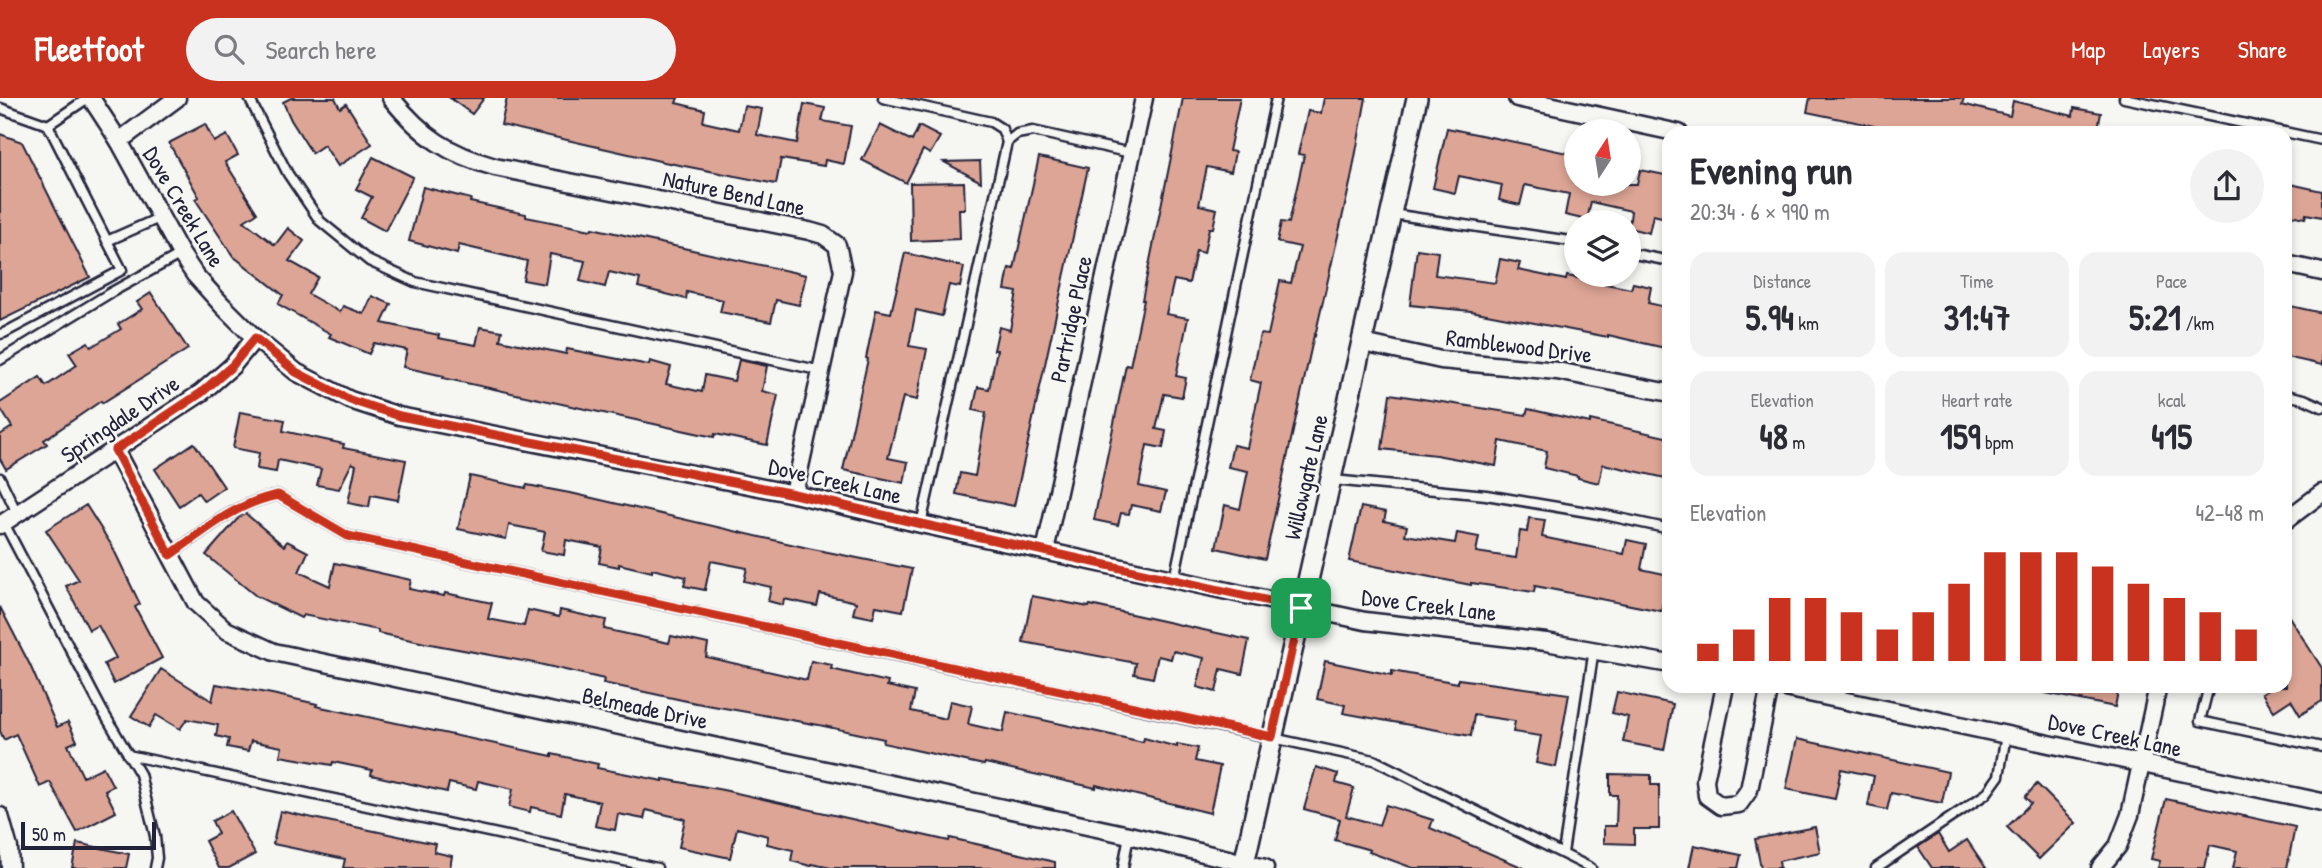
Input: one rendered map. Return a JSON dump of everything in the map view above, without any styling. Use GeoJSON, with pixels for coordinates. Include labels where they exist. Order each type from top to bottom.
{"type":"FeatureCollection","features":[{"type":"Feature","properties":{"kind":"street","name":"Dove Creek Lane"},"geometry":{"type":"LineString","coordinates":[[90,98],[119,141],[159,218],[195,275],[255,338],[296,372],[350,400],[400,416],[794,494],[1365,621],[1594,649],[1662,662]]}},
{"type":"Feature","properties":{"kind":"street"},"geometry":{"type":"LineString","coordinates":[[119,141],[177,98]]}},
{"type":"Feature","properties":{"kind":"street","name":"Nature Bend Lane"},"geometry":{"type":"LineString","coordinates":[[391,98],[411,122],[438,144],[465,159],[822,235],[837,246],[843,271],[794,494]]}},
{"type":"Feature","properties":{"kind":"street","name":"Partridge Place"},"geometry":{"type":"LineString","coordinates":[[1045,551],[1144,98]]}},
{"type":"Feature","properties":{"kind":"street","name":"Willowgate Lane"},"geometry":{"type":"LineString","coordinates":[[1244,865],[1417,98]]}},
{"type":"Feature","properties":{"kind":"street"},"geometry":{"type":"LineString","coordinates":[[1517,98],[1662,129]]}},
{"type":"Feature","properties":{"kind":"street"},"geometry":{"type":"LineString","coordinates":[[2292,265],[2322,272]]}},
{"type":"Feature","properties":{"kind":"street","name":"Springdale Drive"},"geometry":{"type":"LineString","coordinates":[[7,521],[201,393],[232,366],[255,338]]}},
{"type":"Feature","properties":{"kind":"street","name":"Ramblewood Drive"},"geometry":{"type":"LineString","coordinates":[[1363,343],[1441,360],[1557,371],[1662,391]]}},
{"type":"Feature","properties":{"kind":"street","name":"Belmeade Drive"},"geometry":{"type":"LineString","coordinates":[[115,450],[196,603],[226,630],[274,652],[1129,835],[1265,868]]}},
{"type":"Feature","properties":{"kind":"street"},"geometry":{"type":"LineString","coordinates":[[2292,516],[2322,493]]}},
{"type":"Feature","properties":{"kind":"street"},"geometry":{"type":"LineString","coordinates":[[1724,693],[1705,780],[1707,796],[1721,806],[1739,804],[1749,790],[1769,693]]}},
{"type":"Feature","properties":{"kind":"street","name":"Dove Creek Lane"},"geometry":{"type":"LineString","coordinates":[[1810,693],[2322,801]]}},
{"type":"Feature","properties":{"kind":"street"},"geometry":{"type":"LineString","coordinates":[[2099,868],[2118,846],[2130,815],[2157,693]]}},
{"type":"Feature","properties":{"kind":"street"},"geometry":{"type":"LineString","coordinates":[[0,816],[9,848],[10,868]]}},
{"type":"Feature","properties":{"kind":"lane"},"geometry":{"type":"LineString","coordinates":[[48,125],[90,98]]}},
{"type":"Feature","properties":{"kind":"lane"},"geometry":{"type":"LineString","coordinates":[[249,98],[288,174],[320,221],[369,261],[415,282],[822,371]]}},
{"type":"Feature","properties":{"kind":"lane"},"geometry":{"type":"LineString","coordinates":[[883,98],[991,122],[1002,129],[1006,142],[921,524]]}},
{"type":"Feature","properties":{"kind":"lane"},"geometry":{"type":"LineString","coordinates":[[1174,579],[1276,98]]}},
{"type":"Feature","properties":{"kind":"lane"},"geometry":{"type":"LineString","coordinates":[[2124,98],[2256,126]]}},
{"type":"Feature","properties":{"kind":"lane"},"geometry":{"type":"LineString","coordinates":[[0,108],[48,125],[122,270],[0,334]]}},
{"type":"Feature","properties":{"kind":"lane"},"geometry":{"type":"LineString","coordinates":[[1006,142],[1017,134],[1032,131],[1131,153]]}},
{"type":"Feature","properties":{"kind":"lane"},"geometry":{"type":"LineString","coordinates":[[2292,134],[2322,140]]}},
{"type":"Feature","properties":{"kind":"lane"},"geometry":{"type":"LineString","coordinates":[[1392,214],[1564,240]]}},
{"type":"Feature","properties":{"kind":"lane"},"geometry":{"type":"LineString","coordinates":[[107,241],[159,218]]}},
{"type":"Feature","properties":{"kind":"lane"},"geometry":{"type":"LineString","coordinates":[[0,360],[110,293],[181,254]]}},
{"type":"Feature","properties":{"kind":"lane"},"geometry":{"type":"LineString","coordinates":[[1641,255],[1662,259]]}},
{"type":"Feature","properties":{"kind":"lane"},"geometry":{"type":"LineString","coordinates":[[2292,396],[2322,407]]}},
{"type":"Feature","properties":{"kind":"lane"},"geometry":{"type":"LineString","coordinates":[[0,478],[7,521],[102,710],[140,774],[156,847],[155,868]]}},
{"type":"Feature","properties":{"kind":"lane"},"geometry":{"type":"LineString","coordinates":[[1330,480],[1486,495],[1662,527]]}},
{"type":"Feature","properties":{"kind":"lane"},"geometry":{"type":"LineString","coordinates":[[170,555],[232,511],[262,498],[278,495],[348,536],[1374,760],[1591,868]]}},
{"type":"Feature","properties":{"kind":"lane"},"geometry":{"type":"LineString","coordinates":[[1563,853],[1594,649]]}},
{"type":"Feature","properties":{"kind":"lane"},"geometry":{"type":"LineString","coordinates":[[2207,693],[2200,721],[2322,747]]}},
{"type":"Feature","properties":{"kind":"lane"},"geometry":{"type":"LineString","coordinates":[[1876,868],[1986,794],[1999,776],[2007,734]]}},
{"type":"Feature","properties":{"kind":"lane"},"geometry":{"type":"LineString","coordinates":[[128,755],[657,868]]}},
{"type":"Feature","properties":{"kind":"lane"},"geometry":{"type":"LineString","coordinates":[[1123,868],[1129,835]]}},
{"type":"Feature","properties":{"kind":"building"},"geometry":{"type":"Polygon","coordinates":[[[291,98],[335,98],[340,108],[346,104],[372,144],[338,166],[324,145],[312,153],[283,102],[291,98]]]}},
{"type":"Feature","properties":{"kind":"building"},"geometry":{"type":"Polygon","coordinates":[[[450,98],[484,98],[472,114],[450,98]]]}},
{"type":"Feature","properties":{"kind":"building"},"geometry":{"type":"Polygon","coordinates":[[[507,98],[678,98],[676,103],[705,110],[703,122],[739,130],[744,106],[762,109],[757,135],[797,143],[804,104],[825,108],[822,121],[851,126],[844,164],[825,160],[824,166],[781,159],[776,184],[501,125],[507,98]]]}},
{"type":"Feature","properties":{"kind":"building"},"geometry":{"type":"Polygon","coordinates":[[[1183,98],[1240,98],[1229,151],[1235,152],[1231,172],[1207,167],[1199,205],[1217,209],[1213,228],[1209,228],[1204,253],[1196,251],[1189,283],[1174,280],[1166,314],[1188,318],[1176,376],[1186,378],[1182,397],[1164,394],[1156,429],[1166,431],[1163,448],[1147,445],[1139,486],[1166,492],[1161,511],[1131,505],[1129,514],[1121,513],[1118,525],[1094,520],[1126,365],[1130,366],[1144,300],[1183,98]]]}},
{"type":"Feature","properties":{"kind":"building"},"geometry":{"type":"Polygon","coordinates":[[[1324,98],[1366,98],[1351,179],[1265,559],[1216,548],[1225,505],[1240,509],[1248,471],[1228,467],[1233,445],[1247,448],[1261,383],[1250,380],[1260,334],[1268,335],[1280,281],[1291,283],[1300,247],[1277,242],[1281,222],[1289,223],[1304,155],[1298,154],[1308,111],[1321,113],[1324,98]]]}},
{"type":"Feature","properties":{"kind":"building"},"geometry":{"type":"Polygon","coordinates":[[[1810,98],[1964,98],[1962,104],[2010,116],[2013,101],[2073,116],[2074,108],[2101,113],[2098,126],[1874,126],[1807,112],[1810,98]]]}},
{"type":"Feature","properties":{"kind":"building"},"geometry":{"type":"Polygon","coordinates":[[[205,124],[214,142],[227,135],[238,155],[225,162],[257,213],[244,221],[275,245],[288,228],[304,241],[289,261],[318,277],[308,294],[340,312],[343,306],[364,314],[372,296],[391,304],[382,323],[439,335],[438,338],[476,345],[480,327],[502,331],[500,340],[566,354],[567,349],[649,365],[650,361],[671,367],[666,384],[702,392],[705,375],[734,381],[739,360],[767,366],[762,391],[778,395],[767,445],[715,434],[714,437],[443,378],[444,376],[403,367],[407,350],[374,343],[369,354],[329,337],[331,334],[278,304],[283,295],[233,256],[195,199],[199,197],[169,143],[205,124]]]}},
{"type":"Feature","properties":{"kind":"building"},"geometry":{"type":"Polygon","coordinates":[[[880,125],[912,141],[919,126],[940,137],[930,154],[923,150],[906,183],[862,160],[880,125]]]}},
{"type":"Feature","properties":{"kind":"building"},"geometry":{"type":"Polygon","coordinates":[[[1447,128],[1564,152],[1564,193],[1525,185],[1520,205],[1499,200],[1502,185],[1459,176],[1455,193],[1433,188],[1447,128]]]}},
{"type":"Feature","properties":{"kind":"building"},"geometry":{"type":"Polygon","coordinates":[[[0,134],[22,142],[90,277],[0,321],[0,134]]]}},
{"type":"Feature","properties":{"kind":"building"},"geometry":{"type":"Polygon","coordinates":[[[373,157],[413,177],[385,231],[361,218],[372,197],[356,189],[373,157]]]}},
{"type":"Feature","properties":{"kind":"building"},"geometry":{"type":"Polygon","coordinates":[[[1039,157],[1088,168],[1014,506],[956,494],[960,473],[975,476],[986,413],[973,410],[978,387],[989,389],[999,327],[1010,330],[1017,292],[1005,290],[1009,268],[1014,269],[1039,157]]]}},
{"type":"Feature","properties":{"kind":"building"},"geometry":{"type":"Polygon","coordinates":[[[980,161],[981,182],[944,162],[980,161]]]}},
{"type":"Feature","properties":{"kind":"building"},"geometry":{"type":"Polygon","coordinates":[[[1642,170],[1662,174],[1662,217],[1653,215],[1649,233],[1641,231],[1641,210],[1627,210],[1591,202],[1589,210],[1566,210],[1569,196],[1642,196],[1642,170]]]}},
{"type":"Feature","properties":{"kind":"building"},"geometry":{"type":"Polygon","coordinates":[[[964,182],[965,209],[959,209],[960,239],[911,241],[910,183],[964,182]]]}},
{"type":"Feature","properties":{"kind":"building"},"geometry":{"type":"Polygon","coordinates":[[[2292,184],[2322,191],[2322,217],[2306,214],[2305,218],[2292,215],[2292,184]]]}},
{"type":"Feature","properties":{"kind":"building"},"geometry":{"type":"Polygon","coordinates":[[[423,187],[471,199],[470,202],[526,214],[526,217],[591,230],[592,228],[806,275],[799,305],[776,300],[771,322],[720,312],[723,300],[687,292],[686,299],[638,287],[640,279],[609,272],[605,287],[580,281],[585,261],[550,254],[545,284],[523,280],[527,261],[459,245],[457,254],[409,241],[423,187]]]}},
{"type":"Feature","properties":{"kind":"building"},"geometry":{"type":"Polygon","coordinates":[[[1417,249],[1438,252],[1435,275],[1495,283],[1500,259],[1520,263],[1518,270],[1564,280],[1564,287],[1631,289],[1641,285],[1651,287],[1648,303],[1662,306],[1662,347],[1608,335],[1471,311],[1410,305],[1417,249]]]}},
{"type":"Feature","properties":{"kind":"building"},"geometry":{"type":"Polygon","coordinates":[[[905,253],[964,267],[960,287],[949,285],[942,316],[916,310],[909,346],[927,349],[917,400],[903,397],[888,458],[908,462],[904,483],[843,470],[876,310],[891,313],[905,253]]]}},
{"type":"Feature","properties":{"kind":"building"},"geometry":{"type":"Polygon","coordinates":[[[151,293],[188,349],[102,403],[101,401],[44,440],[47,444],[6,469],[0,459],[0,435],[12,427],[0,408],[0,403],[40,377],[46,386],[77,365],[69,353],[88,342],[91,347],[121,329],[118,324],[142,309],[137,302],[151,293]]]}},
{"type":"Feature","properties":{"kind":"building"},"geometry":{"type":"Polygon","coordinates":[[[2292,306],[2322,313],[2322,365],[2292,358],[2292,306]]]}},
{"type":"Feature","properties":{"kind":"building"},"geometry":{"type":"Polygon","coordinates":[[[1390,394],[1526,415],[1528,409],[1662,436],[1662,477],[1603,464],[1599,483],[1544,468],[1547,451],[1500,441],[1496,466],[1382,449],[1390,394]]]}},
{"type":"Feature","properties":{"kind":"building"},"geometry":{"type":"Polygon","coordinates":[[[240,412],[285,420],[283,431],[344,444],[343,448],[406,460],[398,500],[371,495],[369,507],[348,503],[356,465],[352,463],[339,489],[317,485],[321,469],[278,460],[276,472],[257,469],[259,453],[233,448],[240,412]]]}},
{"type":"Feature","properties":{"kind":"building"},"geometry":{"type":"Polygon","coordinates":[[[194,443],[224,487],[204,501],[198,493],[179,506],[155,469],[194,443]]]}},
{"type":"Feature","properties":{"kind":"building"},"geometry":{"type":"Polygon","coordinates":[[[470,476],[526,488],[527,485],[575,494],[912,569],[903,611],[876,606],[873,618],[853,614],[856,602],[820,594],[817,606],[784,599],[783,605],[768,601],[771,587],[744,581],[747,568],[711,561],[705,590],[684,586],[686,577],[652,569],[652,572],[619,564],[619,567],[599,563],[602,547],[566,540],[564,555],[541,551],[545,532],[509,525],[506,539],[458,529],[470,476]]]}},
{"type":"Feature","properties":{"kind":"building"},"geometry":{"type":"Polygon","coordinates":[[[86,505],[112,546],[140,604],[135,607],[162,658],[114,684],[104,664],[116,658],[98,625],[89,630],[66,586],[79,580],[46,530],[86,505]]]}},
{"type":"Feature","properties":{"kind":"building"},"geometry":{"type":"Polygon","coordinates":[[[1361,507],[1386,512],[1384,521],[1407,526],[1405,535],[1455,543],[1457,533],[1479,537],[1476,552],[1516,558],[1520,531],[1527,532],[1529,518],[1545,520],[1542,537],[1624,554],[1627,540],[1646,544],[1641,569],[1662,574],[1662,606],[1661,611],[1535,586],[1534,592],[1471,585],[1349,561],[1361,507]]]}},
{"type":"Feature","properties":{"kind":"building"},"geometry":{"type":"Polygon","coordinates":[[[245,513],[284,546],[287,541],[308,552],[299,572],[330,586],[335,563],[411,580],[409,589],[492,603],[488,619],[524,626],[528,610],[559,617],[560,610],[606,620],[604,629],[669,643],[671,636],[708,644],[706,657],[807,680],[811,661],[832,665],[831,669],[888,682],[887,686],[915,692],[911,711],[946,719],[950,701],[972,706],[968,724],[1003,732],[1007,712],[1143,742],[1144,738],[1177,747],[1177,744],[1198,748],[1195,761],[1220,766],[1210,813],[1096,785],[1096,788],[883,743],[884,739],[819,725],[603,683],[604,679],[539,664],[425,643],[378,633],[378,630],[303,615],[301,618],[256,596],[206,555],[245,513]]]}},
{"type":"Feature","properties":{"kind":"building"},"geometry":{"type":"Polygon","coordinates":[[[1032,596],[1089,607],[1090,605],[1249,640],[1242,674],[1221,669],[1216,692],[1197,687],[1204,658],[1173,651],[1171,659],[1158,656],[1153,678],[1134,674],[1136,663],[1023,642],[1032,596]]]}},
{"type":"Feature","properties":{"kind":"building"},"geometry":{"type":"Polygon","coordinates":[[[0,607],[30,665],[57,727],[68,722],[77,741],[68,745],[83,777],[103,767],[113,786],[105,790],[116,812],[77,832],[50,782],[40,787],[16,734],[4,740],[0,731],[0,607]]]}},
{"type":"Feature","properties":{"kind":"building"},"geometry":{"type":"Polygon","coordinates":[[[2292,621],[2322,668],[2322,701],[2300,715],[2291,700],[2274,711],[2262,693],[2292,693],[2292,621]]]}},
{"type":"Feature","properties":{"kind":"building"},"geometry":{"type":"Polygon","coordinates":[[[1325,661],[1392,675],[1392,671],[1458,683],[1458,679],[1569,694],[1556,767],[1536,763],[1541,736],[1513,732],[1515,721],[1474,715],[1471,736],[1343,713],[1345,705],[1317,699],[1325,661]]]}},
{"type":"Feature","properties":{"kind":"building"},"geometry":{"type":"Polygon","coordinates":[[[161,669],[212,701],[216,684],[272,694],[317,704],[316,706],[598,764],[597,768],[723,790],[949,841],[950,838],[1055,862],[1055,868],[811,866],[791,861],[793,850],[767,844],[768,836],[737,828],[730,858],[679,847],[685,819],[646,810],[644,819],[618,814],[615,830],[595,826],[600,802],[565,794],[561,814],[531,807],[530,812],[509,807],[513,789],[478,781],[476,789],[449,783],[447,792],[371,775],[372,770],[280,756],[282,747],[251,741],[248,751],[227,747],[229,739],[216,736],[218,725],[187,719],[180,729],[156,715],[149,727],[131,716],[161,669]]]}},
{"type":"Feature","properties":{"kind":"building"},"geometry":{"type":"Polygon","coordinates":[[[1617,692],[1673,704],[1664,750],[1623,742],[1628,717],[1612,713],[1617,692]]]}},
{"type":"Feature","properties":{"kind":"building"},"geometry":{"type":"Polygon","coordinates":[[[2045,693],[2118,693],[2115,707],[2045,693]]]}},
{"type":"Feature","properties":{"kind":"building"},"geometry":{"type":"Polygon","coordinates":[[[1797,739],[1948,772],[1942,803],[1891,793],[1887,810],[1868,806],[1874,776],[1841,769],[1835,799],[1786,789],[1797,739]]]}},
{"type":"Feature","properties":{"kind":"building"},"geometry":{"type":"Polygon","coordinates":[[[1316,767],[1338,774],[1336,783],[1354,788],[1346,816],[1379,825],[1386,805],[1433,820],[1430,828],[1524,868],[1413,868],[1369,852],[1370,850],[1335,840],[1340,819],[1304,809],[1316,767]]]}},
{"type":"Feature","properties":{"kind":"building"},"geometry":{"type":"Polygon","coordinates":[[[1610,774],[1651,775],[1651,785],[1659,785],[1659,829],[1634,829],[1634,844],[1604,843],[1604,826],[1616,826],[1617,795],[1610,795],[1610,774]]]}},
{"type":"Feature","properties":{"kind":"building"},"geometry":{"type":"Polygon","coordinates":[[[2037,784],[2076,823],[2039,859],[2007,827],[2031,803],[2025,797],[2037,784]]]}},
{"type":"Feature","properties":{"kind":"building"},"geometry":{"type":"Polygon","coordinates":[[[2166,799],[2295,827],[2287,868],[2233,868],[2237,851],[2210,845],[2205,868],[2158,868],[2160,861],[2151,859],[2166,799]]]}},
{"type":"Feature","properties":{"kind":"building"},"geometry":{"type":"Polygon","coordinates":[[[231,811],[255,854],[229,868],[219,868],[205,841],[218,834],[212,821],[231,811]]]}},
{"type":"Feature","properties":{"kind":"building"},"geometry":{"type":"Polygon","coordinates":[[[280,811],[436,844],[434,852],[452,856],[450,868],[343,868],[345,859],[273,844],[280,811]]]}},
{"type":"Feature","properties":{"kind":"building"},"geometry":{"type":"Polygon","coordinates":[[[1815,827],[1820,852],[1779,861],[1780,868],[1761,868],[1755,839],[1815,827]]]}},
{"type":"Feature","properties":{"kind":"building"},"geometry":{"type":"Polygon","coordinates":[[[1938,834],[1949,852],[1967,840],[1986,868],[1932,868],[1918,847],[1938,834]]]}},
{"type":"Feature","properties":{"kind":"building"},"geometry":{"type":"Polygon","coordinates":[[[77,843],[129,854],[126,868],[72,868],[77,843]]]}},
{"type":"Feature","properties":{"kind":"building"},"geometry":{"type":"Polygon","coordinates":[[[1694,845],[1741,855],[1738,868],[1689,868],[1694,845]]]}},
{"type":"Feature","properties":{"kind":"route"},"geometry":{"type":"LineString","coordinates":[[255,338],[296,372],[350,400],[400,416],[794,494],[1301,608],[1272,737],[348,536],[278,495],[262,498],[232,511],[170,555],[115,450],[201,393],[232,366],[255,338]]}}]}
